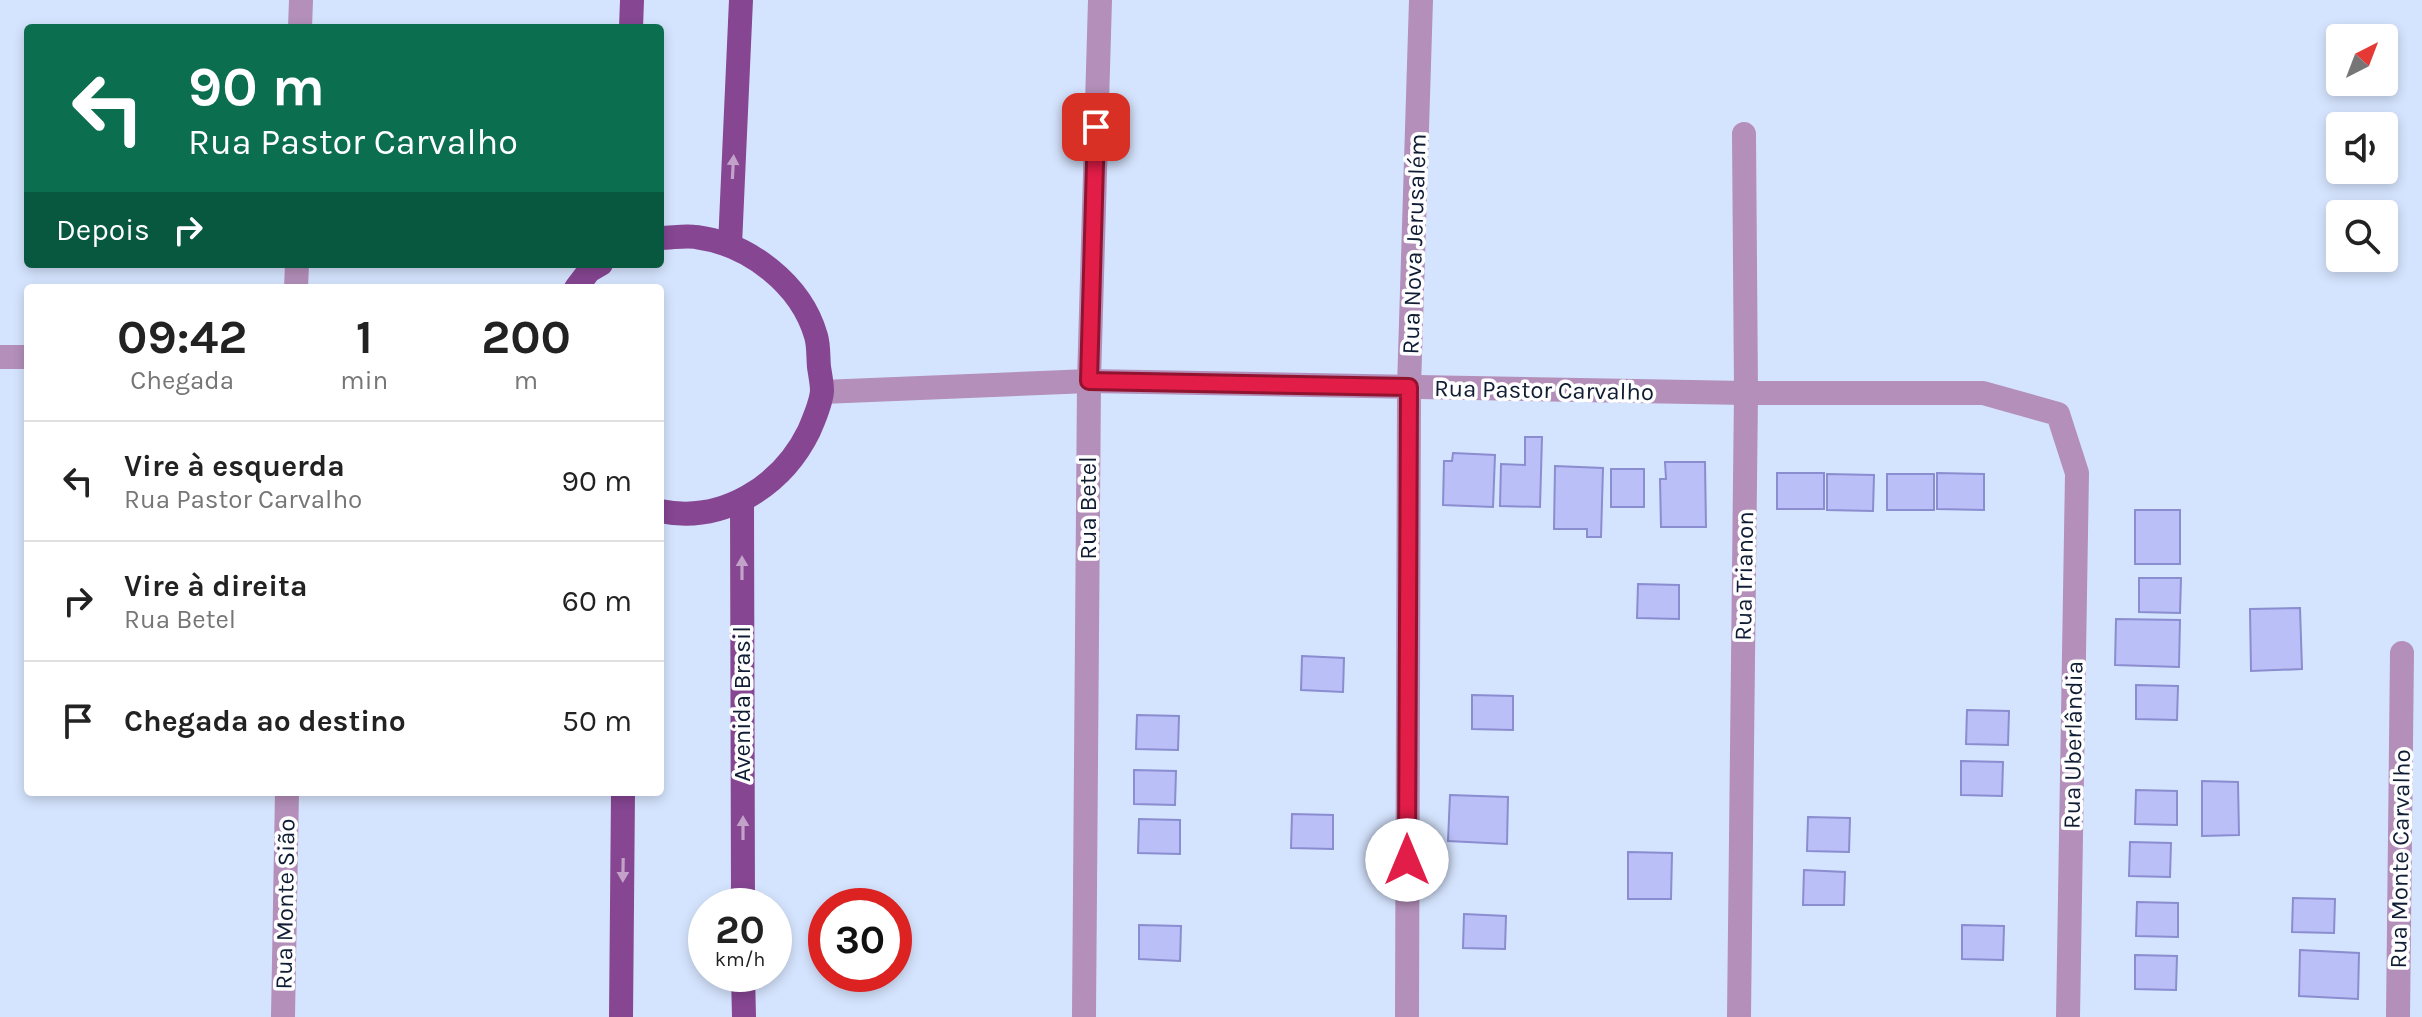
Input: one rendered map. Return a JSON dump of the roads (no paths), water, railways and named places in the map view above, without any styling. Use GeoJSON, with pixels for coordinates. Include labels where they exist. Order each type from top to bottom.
{"type":"FeatureCollection","features":[{"type":"Feature","properties":{"kind":"main road"},"geometry":{"type":"LineString","coordinates":[[631,24],[632,0]]}},
{"type":"Feature","properties":{"kind":"main road"},"geometry":{"type":"LineString","coordinates":[[730,245],[741,0]]}},
{"type":"Feature","properties":{"kind":"main road"},"geometry":{"type":"LineString","coordinates":[[664,238],[695,237],[730,245],[768,266],[797,297],[816,336],[822,392],[815,417],[799,452],[774,480],[742,502],[704,512],[664,511]]}},
{"type":"Feature","properties":{"kind":"main road"},"geometry":{"type":"LineString","coordinates":[[579,284],[594,268]]}},
{"type":"Feature","properties":{"kind":"main road","name":"Avenida Brasil"},"geometry":{"type":"LineString","coordinates":[[742,502],[743,888]]}},
{"type":"Feature","properties":{"kind":"main road"},"geometry":{"type":"LineString","coordinates":[[621,1017],[623,796]]}},
{"type":"Feature","properties":{"kind":"main road"},"geometry":{"type":"LineString","coordinates":[[743,992],[744,1017]]}},
{"type":"Feature","properties":{"kind":"street"},"geometry":{"type":"LineString","coordinates":[[300,24],[301,0]]}},
{"type":"Feature","properties":{"kind":"street","name":"Rua Betel"},"geometry":{"type":"LineString","coordinates":[[1084,1017],[1089,381],[1100,0]]}},
{"type":"Feature","properties":{"kind":"street","name":"Rua Nova Jerusalém"},"geometry":{"type":"LineString","coordinates":[[1407,1017],[1409,387],[1421,0]]}},
{"type":"Feature","properties":{"kind":"street","name":"Rua Trianon"},"geometry":{"type":"LineString","coordinates":[[1739,1017],[1746,393],[1744,134]]}},
{"type":"Feature","properties":{"kind":"street"},"geometry":{"type":"LineString","coordinates":[[0,357],[24,357]]}},
{"type":"Feature","properties":{"kind":"street","name":"Rua Pastor Carvalho"},"geometry":{"type":"LineString","coordinates":[[822,392],[1089,381],[1746,393],[1983,393],[2058,414],[2077,473]]}},
{"type":"Feature","properties":{"kind":"street","name":"Rua Uberlândia"},"geometry":{"type":"LineString","coordinates":[[2068,1017],[2077,473]]}},
{"type":"Feature","properties":{"kind":"street","name":"Rua Monte Carvalho"},"geometry":{"type":"LineString","coordinates":[[2398,1017],[2402,653]]}},
{"type":"Feature","properties":{"kind":"street","name":"Rua Monte Sião"},"geometry":{"type":"LineString","coordinates":[[283,1017],[287,796]]}}]}
